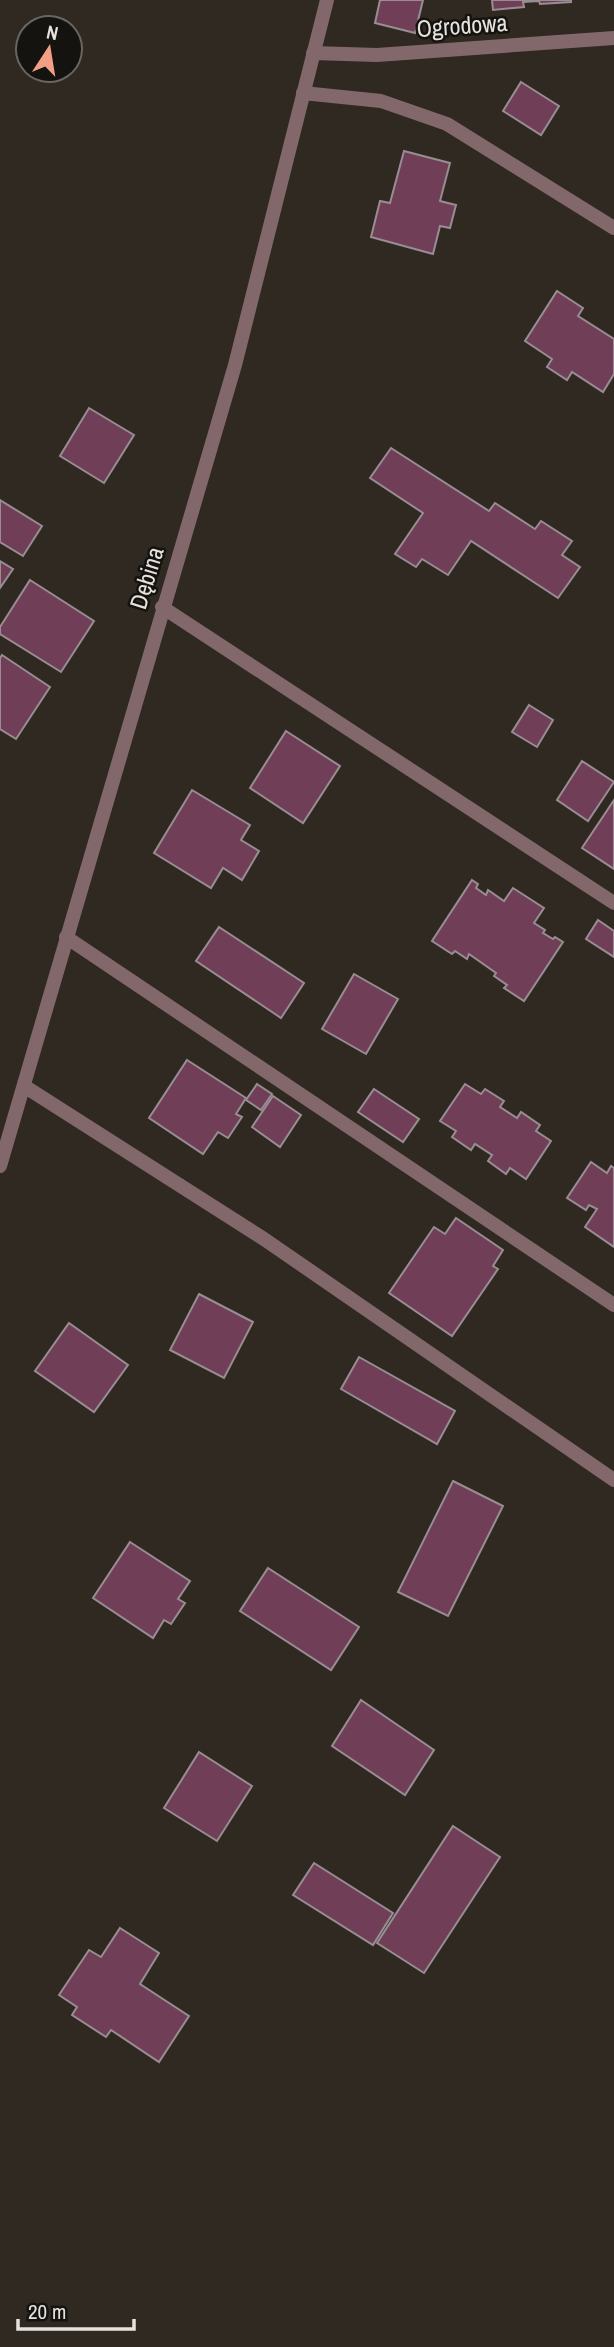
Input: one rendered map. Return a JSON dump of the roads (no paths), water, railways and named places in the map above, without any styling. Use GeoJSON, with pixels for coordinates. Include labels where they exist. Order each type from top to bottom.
{"type":"FeatureCollection","features":[{"type":"Feature","properties":{"kind":"street","name":"Dębina"},"geometry":{"type":"LineString","coordinates":[[0,1166],[235,365],[327,0]]}},
{"type":"Feature","properties":{"kind":"street","name":"Ogrodowa"},"geometry":{"type":"LineString","coordinates":[[313,52],[377,55],[614,38]]}},
{"type":"Feature","properties":{"kind":"street"},"geometry":{"type":"LineString","coordinates":[[303,93],[381,101],[447,124],[614,228]]}},
{"type":"Feature","properties":{"kind":"street"},"geometry":{"type":"LineString","coordinates":[[162,607],[614,903]]}},
{"type":"Feature","properties":{"kind":"street"},"geometry":{"type":"LineString","coordinates":[[66,937],[614,1304]]}},
{"type":"Feature","properties":{"kind":"street"},"geometry":{"type":"LineString","coordinates":[[23,1086],[264,1238],[614,1480]]}}]}
